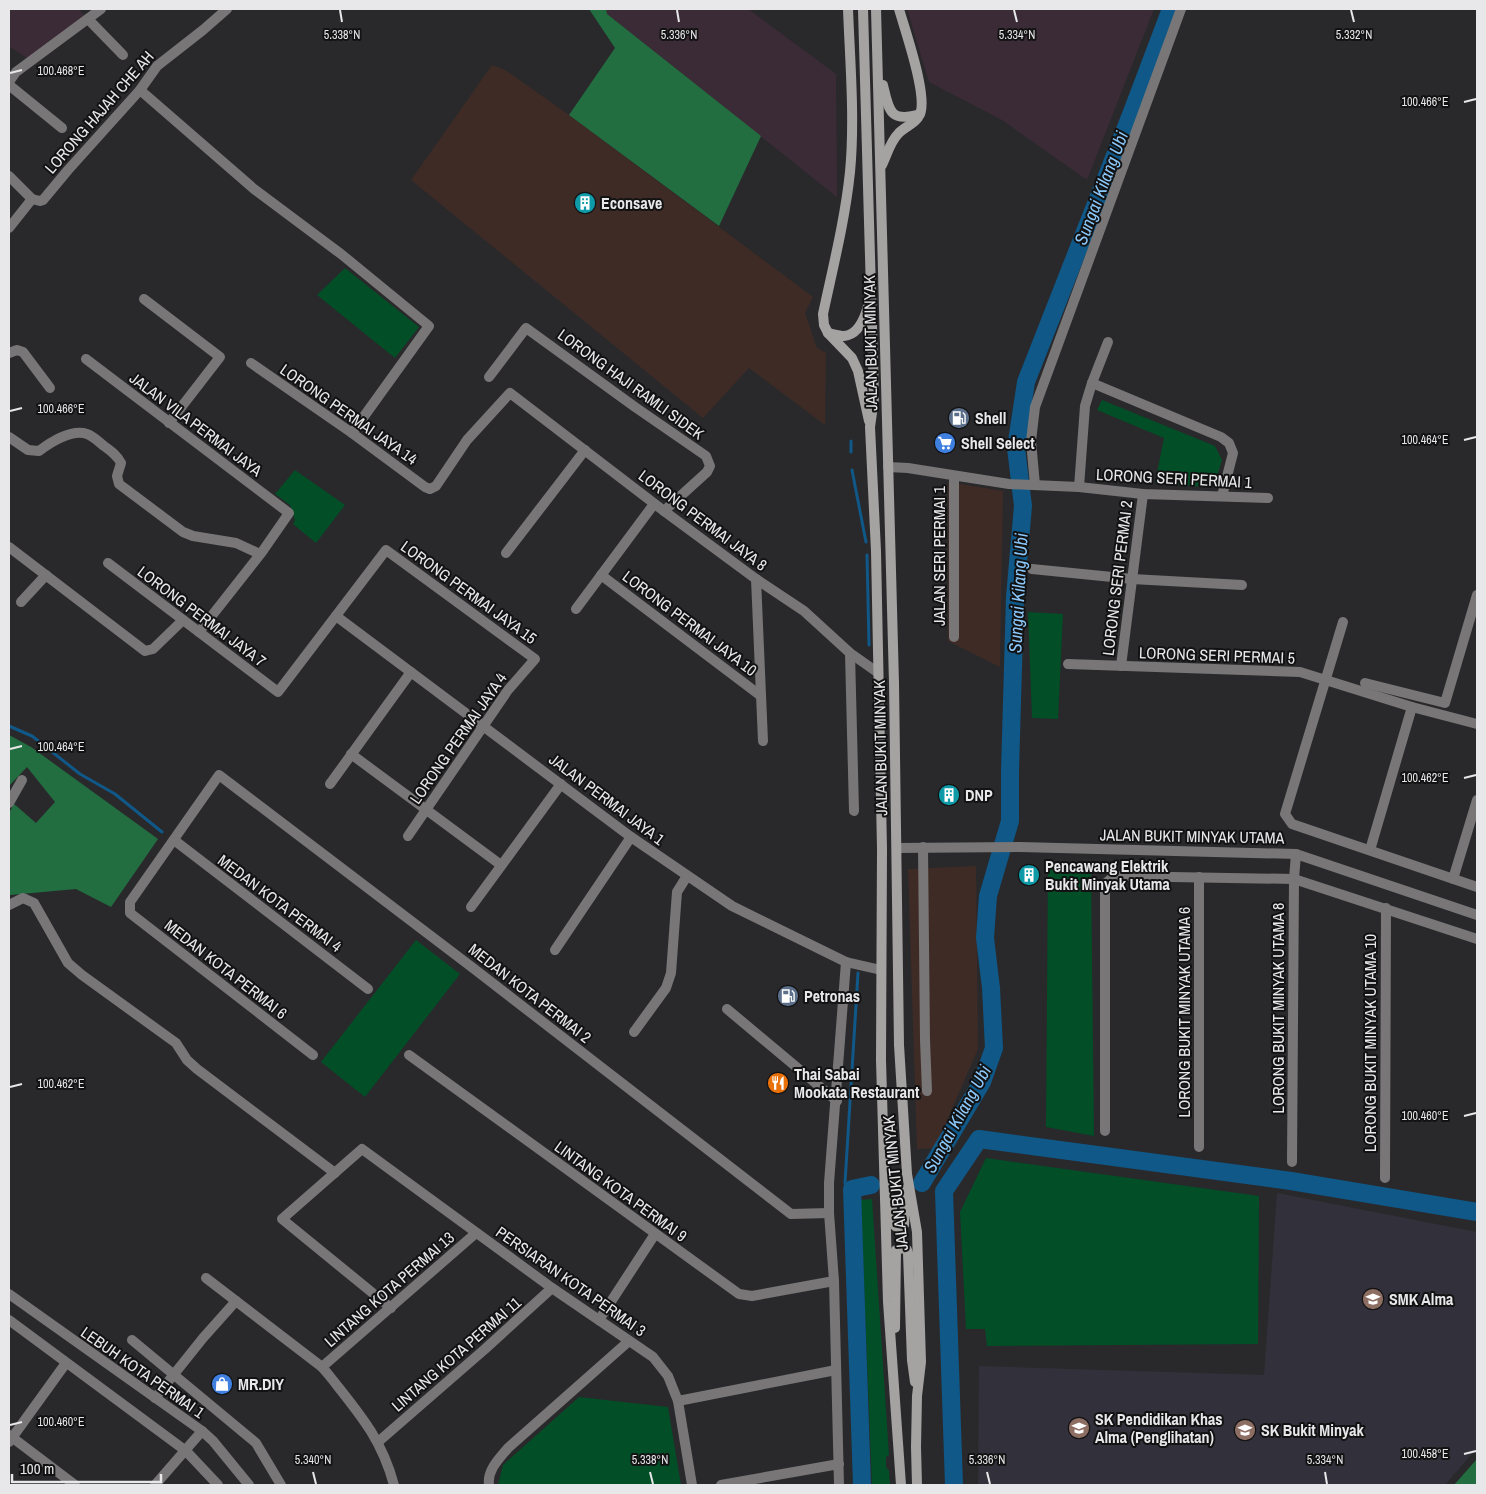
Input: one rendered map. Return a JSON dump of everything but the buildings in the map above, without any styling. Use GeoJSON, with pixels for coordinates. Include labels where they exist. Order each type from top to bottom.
{"type":"FeatureCollection","features":[{"type":"Feature","properties":{"kind":"main road"},"geometry":{"type":"LineString","coordinates":[[848,9],[851,112],[850,171],[841,235],[823,314],[824,324],[828,333],[852,358],[858,371],[870,427]]}},
{"type":"Feature","properties":{"kind":"main road","name":"JALAN BUKIT MINYAK"},"geometry":{"type":"LineString","coordinates":[[863,9],[874,398],[870,427],[876,552],[882,849],[882,1060],[888,1302],[901,1485]]}},
{"type":"Feature","properties":{"kind":"main road","name":"JALAN BUKIT MINYAK"},"geometry":{"type":"LineString","coordinates":[[876,9],[897,848],[899,1045],[907,1174],[917,1232],[921,1362],[917,1396],[917,1485]]}},
{"type":"Feature","properties":{"kind":"main road"},"geometry":{"type":"LineString","coordinates":[[881,168],[897,135],[913,124],[920,114],[923,104],[921,87],[899,9]]}},
{"type":"Feature","properties":{"kind":"main road"},"geometry":{"type":"LineString","coordinates":[[878,67],[890,109],[896,116],[902,118],[920,114]]}},
{"type":"Feature","properties":{"kind":"main road"},"geometry":{"type":"LineString","coordinates":[[828,333],[845,336],[852,332],[863,320],[870,300]]}},
{"type":"Feature","properties":{"kind":"main road"},"geometry":{"type":"LineString","coordinates":[[885,1172],[895,1226],[898,1228],[904,1225],[907,1174]]}},
{"type":"Feature","properties":{"kind":"main road"},"geometry":{"type":"LineString","coordinates":[[892,1364],[896,1308],[896,1250],[904,1248],[908,1253],[912,1360],[917,1396]]}},
{"type":"Feature","properties":{"kind":"street"},"geometry":{"type":"LineString","coordinates":[[62,128],[9,83],[16,72],[101,9]]}},
{"type":"Feature","properties":{"kind":"street","name":"LORONG HAJAH CHE AH"},"geometry":{"type":"LineString","coordinates":[[32,199],[43,200],[140,90],[157,66],[227,9]]}},
{"type":"Feature","properties":{"kind":"street"},"geometry":{"type":"LineString","coordinates":[[1033,485],[1031,441],[1034,407],[1181,9]]}},
{"type":"Feature","properties":{"kind":"street"},"geometry":{"type":"LineString","coordinates":[[88,18],[123,55]]}},
{"type":"Feature","properties":{"kind":"street"},"geometry":{"type":"LineString","coordinates":[[140,90],[254,189],[342,254],[429,326],[352,433]]}},
{"type":"Feature","properties":{"kind":"street"},"geometry":{"type":"LineString","coordinates":[[9,176],[32,199],[9,228]]}},
{"type":"Feature","properties":{"kind":"street"},"geometry":{"type":"LineString","coordinates":[[144,299],[220,358],[168,423]]}},
{"type":"Feature","properties":{"kind":"street","name":"LORONG HAJI RAMLI SIDEK"},"geometry":{"type":"LineString","coordinates":[[489,377],[526,328],[706,456],[710,466],[707,472],[664,511]]}},
{"type":"Feature","properties":{"kind":"street","name":"LORONG SERI PERMAI 1"},"geometry":{"type":"LineString","coordinates":[[1080,487],[1085,406],[1108,342]]}},
{"type":"Feature","properties":{"kind":"street"},"geometry":{"type":"LineString","coordinates":[[9,353],[17,350],[23,352],[50,388]]}},
{"type":"Feature","properties":{"kind":"street","name":"JALAN VILA PERMAI JAYA"},"geometry":{"type":"LineString","coordinates":[[86,359],[289,513],[260,554]]}},
{"type":"Feature","properties":{"kind":"street","name":"LORONG PERMAI JAYA 14"},"geometry":{"type":"LineString","coordinates":[[251,363],[430,489]]}},
{"type":"Feature","properties":{"kind":"street"},"geometry":{"type":"LineString","coordinates":[[1092,383],[1221,436],[1229,443],[1233,453],[1222,496]]}},
{"type":"Feature","properties":{"kind":"street","name":"LORONG PERMAI JAYA 8"},"geometry":{"type":"LineString","coordinates":[[430,489],[436,486],[467,440],[510,393],[654,504],[804,612],[850,653],[877,672]]}},
{"type":"Feature","properties":{"kind":"street"},"geometry":{"type":"LineString","coordinates":[[9,437],[28,450],[39,451],[52,441],[62,437],[82,434],[90,436],[118,457],[121,463],[117,476],[119,484],[183,532],[193,536],[236,543],[260,554],[199,632]]}},
{"type":"Feature","properties":{"kind":"street"},"geometry":{"type":"LineString","coordinates":[[506,554],[585,450]]}},
{"type":"Feature","properties":{"kind":"street","name":"LORONG SERI PERMAI 1"},"geometry":{"type":"LineString","coordinates":[[888,468],[908,468],[1009,484],[1080,487],[1143,494],[1268,498]]}},
{"type":"Feature","properties":{"kind":"street","name":"JALAN SERI PERMAI 1"},"geometry":{"type":"LineString","coordinates":[[954,476],[954,637]]}},
{"type":"Feature","properties":{"kind":"street","name":"LORONG SERI PERMAI 2"},"geometry":{"type":"LineString","coordinates":[[1121,666],[1143,494]]}},
{"type":"Feature","properties":{"kind":"street"},"geometry":{"type":"LineString","coordinates":[[576,609],[654,504]]}},
{"type":"Feature","properties":{"kind":"street"},"geometry":{"type":"LineString","coordinates":[[9,547],[145,651],[153,649],[183,620]]}},
{"type":"Feature","properties":{"kind":"street","name":"LORONG PERMAI JAYA 15"},"geometry":{"type":"LineString","coordinates":[[336,616],[386,550],[535,659]]}},
{"type":"Feature","properties":{"kind":"street","name":"LORONG PERMAI JAYA 7"},"geometry":{"type":"LineString","coordinates":[[108,563],[278,692],[336,616]]}},
{"type":"Feature","properties":{"kind":"street"},"geometry":{"type":"LineString","coordinates":[[1032,569],[1132,579],[1242,585]]}},
{"type":"Feature","properties":{"kind":"street"},"geometry":{"type":"LineString","coordinates":[[21,602],[46,575]]}},
{"type":"Feature","properties":{"kind":"street","name":"LORONG PERMAI JAYA 10"},"geometry":{"type":"LineString","coordinates":[[601,575],[761,696]]}},
{"type":"Feature","properties":{"kind":"street"},"geometry":{"type":"LineString","coordinates":[[756,579],[763,741]]}},
{"type":"Feature","properties":{"kind":"street"},"geometry":{"type":"LineString","coordinates":[[1365,683],[1445,704],[1477,595]]}},
{"type":"Feature","properties":{"kind":"street","name":"JALAN PERMAI JAYA 1"},"geometry":{"type":"LineString","coordinates":[[336,616],[631,837],[732,906],[846,962],[881,970]]}},
{"type":"Feature","properties":{"kind":"street"},"geometry":{"type":"LineString","coordinates":[[1343,622],[1285,814],[1292,824],[1477,887]]}},
{"type":"Feature","properties":{"kind":"street"},"geometry":{"type":"LineString","coordinates":[[850,653],[854,811]]}},
{"type":"Feature","properties":{"kind":"street","name":"LORONG PERMAI JAYA 4"},"geometry":{"type":"LineString","coordinates":[[408,836],[508,690],[535,659]]}},
{"type":"Feature","properties":{"kind":"street","name":"LORONG SERI PERMAI 5"},"geometry":{"type":"LineString","coordinates":[[1068,664],[1300,672],[1412,707],[1477,724]]}},
{"type":"Feature","properties":{"kind":"street"},"geometry":{"type":"LineString","coordinates":[[330,784],[411,672]]}},
{"type":"Feature","properties":{"kind":"street"},"geometry":{"type":"LineString","coordinates":[[1370,850],[1412,707]]}},
{"type":"Feature","properties":{"kind":"street"},"geometry":{"type":"LineString","coordinates":[[350,754],[501,865]]}},
{"type":"Feature","properties":{"kind":"street","name":"MEDAN KOTA PERMAI 2"},"geometry":{"type":"LineString","coordinates":[[174,840],[219,775],[792,1214],[829,1213]]}},
{"type":"Feature","properties":{"kind":"street"},"geometry":{"type":"LineString","coordinates":[[9,802],[22,780]]}},
{"type":"Feature","properties":{"kind":"street"},"geometry":{"type":"LineString","coordinates":[[471,907],[561,784]]}},
{"type":"Feature","properties":{"kind":"street"},"geometry":{"type":"LineString","coordinates":[[1453,879],[1477,800]]}},
{"type":"Feature","properties":{"kind":"street"},"geometry":{"type":"LineString","coordinates":[[555,950],[631,837]]}},
{"type":"Feature","properties":{"kind":"street","name":"MEDAN KOTA PERMAI 6"},"geometry":{"type":"LineString","coordinates":[[174,840],[130,902],[130,913],[313,1055]]}},
{"type":"Feature","properties":{"kind":"street","name":"MEDAN KOTA PERMAI 4"},"geometry":{"type":"LineString","coordinates":[[174,840],[368,989]]}},
{"type":"Feature","properties":{"kind":"street","name":"JALAN BUKIT MINYAK UTAMA"},"geometry":{"type":"LineString","coordinates":[[897,848],[1020,847],[1296,854],[1477,915]]}},
{"type":"Feature","properties":{"kind":"street"},"geometry":{"type":"LineString","coordinates":[[923,848],[927,1091]]}},
{"type":"Feature","properties":{"kind":"street","name":"LORONG BUKIT MINYAK UTAMA 8"},"geometry":{"type":"LineString","coordinates":[[1292,1162],[1294,879],[1296,854]]}},
{"type":"Feature","properties":{"kind":"street"},"geometry":{"type":"LineString","coordinates":[[634,1032],[666,988],[671,973],[677,892],[687,876]]}},
{"type":"Feature","properties":{"kind":"street"},"geometry":{"type":"LineString","coordinates":[[1105,1131],[1105,884],[1114,876],[1294,879],[1477,939]]}},
{"type":"Feature","properties":{"kind":"street","name":"LORONG BUKIT MINYAK UTAMA 6"},"geometry":{"type":"LineString","coordinates":[[1199,877],[1199,1147]]}},
{"type":"Feature","properties":{"kind":"street"},"geometry":{"type":"LineString","coordinates":[[9,903],[23,898],[34,902],[68,963],[176,1044],[187,1060],[197,1069],[335,1173],[282,1219],[391,1308]]}},
{"type":"Feature","properties":{"kind":"street","name":"LORONG BUKIT MINYAK UTAMA 10"},"geometry":{"type":"LineString","coordinates":[[1385,1178],[1386,908]]}},
{"type":"Feature","properties":{"kind":"street"},"geometry":{"type":"LineString","coordinates":[[839,1485],[834,1281],[829,1213],[846,962]]}},
{"type":"Feature","properties":{"kind":"street"},"geometry":{"type":"LineString","coordinates":[[727,1009],[837,1101]]}},
{"type":"Feature","properties":{"kind":"street","name":"LINTANG KOTA PERMAI 9"},"geometry":{"type":"LineString","coordinates":[[409,1055],[739,1294],[752,1296],[834,1281]]}},
{"type":"Feature","properties":{"kind":"street","name":"PERSIARAN KOTA PERMAI 3"},"geometry":{"type":"LineString","coordinates":[[335,1173],[362,1149],[552,1288],[653,1357],[668,1376],[678,1401],[692,1485]]}},
{"type":"Feature","properties":{"kind":"street","name":"LINTANG KOTA PERMAI 13"},"geometry":{"type":"LineString","coordinates":[[322,1367],[476,1233]]}},
{"type":"Feature","properties":{"kind":"street"},"geometry":{"type":"LineString","coordinates":[[599,1320],[655,1234]]}},
{"type":"Feature","properties":{"kind":"street"},"geometry":{"type":"LineString","coordinates":[[206,1278],[322,1367],[370,1427],[390,1470],[394,1485]]}},
{"type":"Feature","properties":{"kind":"street","name":"LINTANG KOTA PERMAI 11"},"geometry":{"type":"LineString","coordinates":[[378,1442],[552,1288]]}},
{"type":"Feature","properties":{"kind":"street","name":"LEBUH KOTA PERMAI 1"},"geometry":{"type":"LineString","coordinates":[[9,1294],[202,1431],[213,1440],[249,1485]]}},
{"type":"Feature","properties":{"kind":"street"},"geometry":{"type":"LineString","coordinates":[[155,1398],[203,1338],[236,1301]]}},
{"type":"Feature","properties":{"kind":"street"},"geometry":{"type":"LineString","coordinates":[[9,1320],[186,1451],[218,1485]]}},
{"type":"Feature","properties":{"kind":"street","name":"LEBUH KOTA PERMAI 1"},"geometry":{"type":"LineString","coordinates":[[132,1340],[256,1444],[281,1485]]}},
{"type":"Feature","properties":{"kind":"street"},"geometry":{"type":"LineString","coordinates":[[490,1485],[488,1479],[493,1466],[508,1448],[629,1341]]}},
{"type":"Feature","properties":{"kind":"street"},"geometry":{"type":"LineString","coordinates":[[66,1363],[10,1438],[75,1485]]}},
{"type":"Feature","properties":{"kind":"street"},"geometry":{"type":"LineString","coordinates":[[678,1401],[836,1370]]}},
{"type":"Feature","properties":{"kind":"street"},"geometry":{"type":"LineString","coordinates":[[155,1485],[202,1431]]}},
{"type":"Feature","properties":{"kind":"street"},"geometry":{"type":"LineString","coordinates":[[721,1485],[839,1464]]}},
{"type":"Feature","properties":{"kind":"shaded area"},"geometry":{"type":"Polygon","coordinates":[[[9,9],[78,9],[85,16],[28,59],[9,46],[9,9]]]}},
{"type":"Feature","properties":{"kind":"shaded area"},"geometry":{"type":"Polygon","coordinates":[[[606,9],[748,9],[836,74],[837,197],[607,14],[606,9]]]}},
{"type":"Feature","properties":{"kind":"shaded area"},"geometry":{"type":"Polygon","coordinates":[[[907,9],[1154,9],[1087,180],[1002,120],[929,82],[907,9]]]}},
{"type":"Feature","properties":{"kind":"shaded area"},"geometry":{"type":"Polygon","coordinates":[[[492,65],[505,70],[569,115],[813,297],[805,313],[817,348],[826,353],[825,425],[749,368],[703,418],[411,180],[492,65]]]}},
{"type":"Feature","properties":{"kind":"shaded area"},"geometry":{"type":"Polygon","coordinates":[[[948,482],[1003,491],[1000,667],[948,641],[948,482]]]}},
{"type":"Feature","properties":{"kind":"shaded area"},"geometry":{"type":"Polygon","coordinates":[[[976,866],[978,1049],[935,1148],[917,1149],[908,869],[976,866]]]}},
{"type":"Feature","properties":{"kind":"shaded area"},"geometry":{"type":"Polygon","coordinates":[[[1277,1193],[1477,1232],[1477,1448],[1445,1485],[978,1485],[979,1366],[1264,1375],[1277,1193]]]}},
{"type":"Feature","properties":{"kind":"green space"},"geometry":{"type":"Polygon","coordinates":[[[589,9],[606,9],[607,14],[761,136],[719,226],[569,115],[615,48],[589,9]]]}},
{"type":"Feature","properties":{"kind":"green space"},"geometry":{"type":"Polygon","coordinates":[[[345,268],[419,327],[395,358],[317,295],[345,268]]]}},
{"type":"Feature","properties":{"kind":"green space"},"geometry":{"type":"Polygon","coordinates":[[[1102,400],[1215,446],[1222,460],[1217,476],[1206,487],[1155,483],[1164,438],[1097,410],[1102,400]]]}},
{"type":"Feature","properties":{"kind":"green space"},"geometry":{"type":"Polygon","coordinates":[[[295,470],[345,505],[316,543],[293,524],[295,520],[290,505],[275,494],[295,470]]]}},
{"type":"Feature","properties":{"kind":"green space"},"geometry":{"type":"Polygon","coordinates":[[[1028,612],[1063,614],[1058,719],[1032,718],[1028,612]]]}},
{"type":"Feature","properties":{"kind":"green space"},"geometry":{"type":"Polygon","coordinates":[[[9,735],[31,747],[158,839],[111,907],[76,889],[10,895],[9,813],[14,804],[36,823],[55,802],[27,767],[9,786],[9,735]]]}},
{"type":"Feature","properties":{"kind":"green space"},"geometry":{"type":"Polygon","coordinates":[[[1048,866],[1091,867],[1094,1136],[1046,1127],[1048,866]]]}},
{"type":"Feature","properties":{"kind":"green space"},"geometry":{"type":"Polygon","coordinates":[[[416,940],[460,974],[365,1097],[321,1062],[416,940]]]}},
{"type":"Feature","properties":{"kind":"green space"},"geometry":{"type":"Polygon","coordinates":[[[986,1158],[1259,1196],[1258,1344],[987,1346],[985,1329],[966,1329],[960,1212],[986,1158]]]}},
{"type":"Feature","properties":{"kind":"green space"},"geometry":{"type":"Polygon","coordinates":[[[872,1199],[889,1455],[886,1457],[886,1467],[889,1471],[890,1485],[872,1485],[862,1236],[858,1200],[872,1199]]]}},
{"type":"Feature","properties":{"kind":"green space"},"geometry":{"type":"Polygon","coordinates":[[[579,1397],[668,1407],[681,1485],[498,1485],[503,1465],[579,1397]]]}},
{"type":"Feature","properties":{"kind":"green space"},"geometry":{"type":"Polygon","coordinates":[[[1477,1459],[1477,1485],[1454,1485],[1477,1459]]]}},
{"type":"Feature","properties":{"kind":"waterway","name":"Sungai Kilang Ubi"},"geometry":{"type":"LineString","coordinates":[[922,1183],[982,1082],[994,1048],[991,988],[985,938],[988,896],[1010,821],[1015,597],[1023,506],[1016,448],[1026,382],[1171,9]]}},
{"type":"Feature","properties":{"kind":"waterway"},"geometry":{"type":"LineString","coordinates":[[851,441],[851,452]]}},
{"type":"Feature","properties":{"kind":"waterway"},"geometry":{"type":"LineString","coordinates":[[852,470],[866,542]]}},
{"type":"Feature","properties":{"kind":"waterway"},"geometry":{"type":"LineString","coordinates":[[867,555],[869,645]]}},
{"type":"Feature","properties":{"kind":"waterway"},"geometry":{"type":"LineString","coordinates":[[9,726],[32,736],[80,774],[115,794],[162,832]]}},
{"type":"Feature","properties":{"kind":"waterway"},"geometry":{"type":"LineString","coordinates":[[852,1189],[847,1188],[845,1183],[858,973]]}},
{"type":"Feature","properties":{"kind":"waterway"},"geometry":{"type":"LineString","coordinates":[[954,1485],[944,1191],[979,1139],[1291,1181],[1477,1212]]}},
{"type":"Feature","properties":{"kind":"waterway","name":"Sungai Kilang Ubi"},"geometry":{"type":"LineString","coordinates":[[862,1485],[852,1189],[871,1185]]}},
{"type":"Feature","properties":{"kind":"place","name":"Econsave"},"geometry":{"type":"Point","coordinates":[585,203]}},
{"type":"Feature","properties":{"kind":"place","name":"Shell"},"geometry":{"type":"Point","coordinates":[959,418]}},
{"type":"Feature","properties":{"kind":"place","name":"Shell Select"},"geometry":{"type":"Point","coordinates":[945,443]}},
{"type":"Feature","properties":{"kind":"place","name":"DNP"},"geometry":{"type":"Point","coordinates":[949,795]}},
{"type":"Feature","properties":{"kind":"place","name":"Pencawang Elektrik Bukit Minyak Utama"},"geometry":{"type":"Point","coordinates":[1029,875]}},
{"type":"Feature","properties":{"kind":"place","name":"Petronas"},"geometry":{"type":"Point","coordinates":[788,996]}},
{"type":"Feature","properties":{"kind":"place","name":"Thai Sabai Mookata Restaurant"},"geometry":{"type":"Point","coordinates":[778,1083]}},
{"type":"Feature","properties":{"kind":"place","name":"SMK Alma"},"geometry":{"type":"Point","coordinates":[1373,1299]}},
{"type":"Feature","properties":{"kind":"place","name":"MR.DIY"},"geometry":{"type":"Point","coordinates":[222,1384]}},
{"type":"Feature","properties":{"kind":"place","name":"SK Pendidikan Khas Alma (Penglihatan)"},"geometry":{"type":"Point","coordinates":[1079,1428]}},
{"type":"Feature","properties":{"kind":"place","name":"SK Bukit Minyak"},"geometry":{"type":"Point","coordinates":[1245,1430]}}]}
